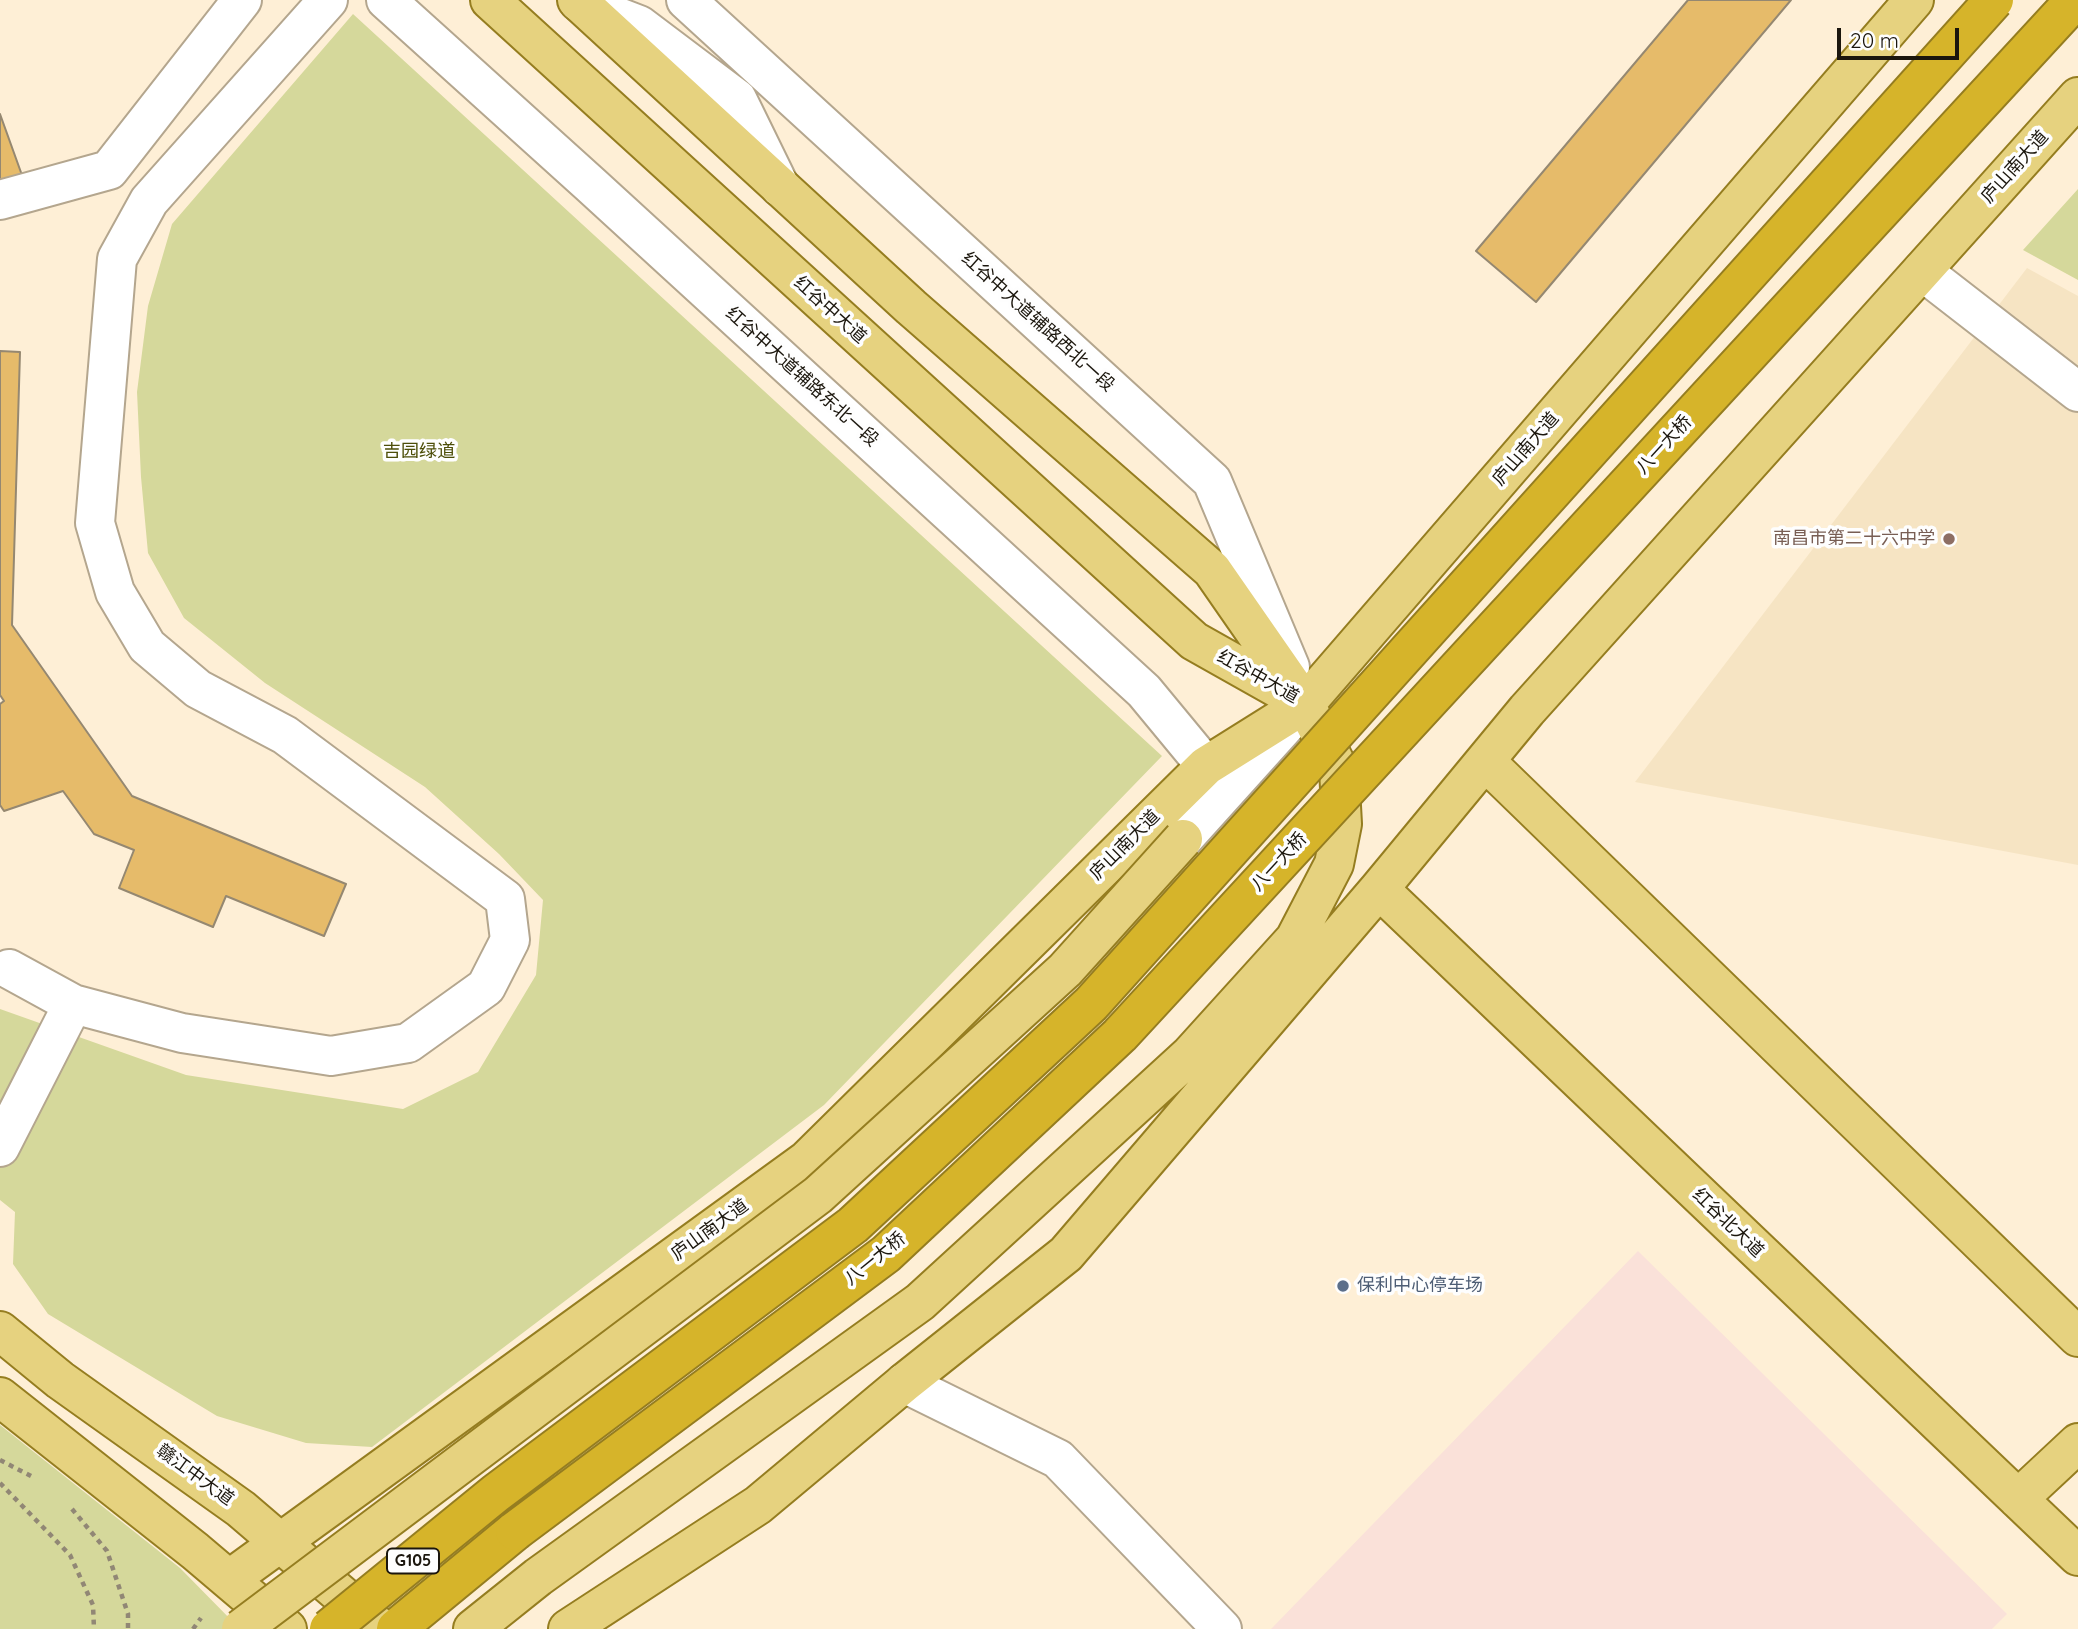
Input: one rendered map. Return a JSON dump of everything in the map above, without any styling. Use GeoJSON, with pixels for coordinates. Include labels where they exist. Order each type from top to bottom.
{"type":"FeatureCollection","features":[{"type":"Feature","properties":{"kind":"highway","name":"G105"},"geometry":{"type":"LineString","coordinates":[[329,1629],[496,1493],[853,1225],[1091,1004],[1994,0]]}},
{"type":"Feature","properties":{"kind":"highway","name":"八一大桥"},"geometry":{"type":"LineString","coordinates":[[396,1629],[515,1531],[886,1254],[1120,1035],[2074,0]]}},
{"type":"Feature","properties":{"kind":"main road","name":"红谷中大道"},"geometry":{"type":"LineString","coordinates":[[490,0],[1194,641],[1305,704]]}},
{"type":"Feature","properties":{"kind":"main road","name":"庐山南大道"},"geometry":{"type":"LineString","coordinates":[[230,1579],[807,1160],[1206,766],[1305,704],[1914,0]]}},
{"type":"Feature","properties":{"kind":"main road","name":"红谷中大道"},"geometry":{"type":"LineString","coordinates":[[578,1],[911,307],[1212,570],[1305,704]]}},
{"type":"Feature","properties":{"kind":"main road","name":"庐山南大道"},"geometry":{"type":"LineString","coordinates":[[568,1629],[758,1505],[1066,1254],[1379,889],[1553,681],[2078,97]]}},
{"type":"Feature","properties":{"kind":"main road"},"geometry":{"type":"LineString","coordinates":[[473,1629],[538,1577],[920,1302],[1190,1055],[1295,939],[1334,864],[1342,824],[1339,770],[1305,704]]}},
{"type":"Feature","properties":{"kind":"main road"},"geometry":{"type":"LineString","coordinates":[[1485,761],[2078,1337]]}},
{"type":"Feature","properties":{"kind":"main road"},"geometry":{"type":"LineString","coordinates":[[241,1629],[818,1195],[1066,971],[1183,839]]}},
{"type":"Feature","properties":{"kind":"main road","name":"红谷北大道"},"geometry":{"type":"LineString","coordinates":[[1379,889],[2078,1556]]}},
{"type":"Feature","properties":{"kind":"main road","name":"赣江中大道"},"geometry":{"type":"LineString","coordinates":[[0,1331],[60,1380],[219,1492],[281,1541],[381,1629]]}},
{"type":"Feature","properties":{"kind":"main road"},"geometry":{"type":"LineString","coordinates":[[0,1397],[230,1579],[287,1629]]}},
{"type":"Feature","properties":{"kind":"main road"},"geometry":{"type":"LineString","coordinates":[[2018,1499],[2078,1443]]}},
{"type":"Feature","properties":{"kind":"street"},"geometry":{"type":"LineString","coordinates":[[0,200],[109,170],[242,0]]}},
{"type":"Feature","properties":{"kind":"street"},"geometry":{"type":"LineString","coordinates":[[3,972],[73,1004],[182,1033],[331,1056],[408,1043],[486,987],[510,940],[505,899],[285,735],[198,689],[148,646],[115,592],[95,523],[117,260],[149,201],[328,0]]}},
{"type":"Feature","properties":{"kind":"street","name":"红谷中大道辅路东北一段"},"geometry":{"type":"LineString","coordinates":[[386,0],[602,194],[1144,691],[1206,766]]}},
{"type":"Feature","properties":{"kind":"street","name":"红谷中大道辅路西北一段"},"geometry":{"type":"LineString","coordinates":[[686,0],[1212,481],[1305,704]]}},
{"type":"Feature","properties":{"kind":"street"},"geometry":{"type":"LineString","coordinates":[[109,170],[149,201]]}},
{"type":"Feature","properties":{"kind":"street"},"geometry":{"type":"LineString","coordinates":[[1922,271],[2078,392]]}},
{"type":"Feature","properties":{"kind":"street"},"geometry":{"type":"LineString","coordinates":[[1183,839],[1305,704]]}},
{"type":"Feature","properties":{"kind":"street"},"geometry":{"type":"LineString","coordinates":[[0,1147],[73,1004]]}},
{"type":"Feature","properties":{"kind":"street"},"geometry":{"type":"LineString","coordinates":[[904,1384],[1058,1459],[1222,1629]]}},
{"type":"Feature","properties":{"kind":"path"},"geometry":{"type":"LineString","coordinates":[[0,1460],[34,1478]]}},
{"type":"Feature","properties":{"kind":"path"},"geometry":{"type":"LineString","coordinates":[[0,1483],[70,1555],[93,1605],[94,1629]]}},
{"type":"Feature","properties":{"kind":"path"},"geometry":{"type":"LineString","coordinates":[[65,1500],[107,1551],[128,1614],[128,1629]]}},
{"type":"Feature","properties":{"kind":"shaded area","name":"南昌市第二十六中学"},"geometry":{"type":"Polygon","coordinates":[[[2027,268],[2078,296],[2078,865],[1635,782],[2027,268]]]}},
{"type":"Feature","properties":{"kind":"shaded area"},"geometry":{"type":"Polygon","coordinates":[[[1638,1251],[2007,1614],[1992,1629],[1271,1629],[1638,1251]]]}},
{"type":"Feature","properties":{"kind":"green space","name":"吉园绿道"},"geometry":{"type":"Polygon","coordinates":[[[353,14],[1162,756],[824,1105],[372,1447],[306,1443],[217,1416],[48,1314],[13,1264],[15,1212],[0,1200],[0,1009],[186,1075],[403,1109],[478,1072],[536,975],[543,900],[499,854],[425,787],[265,683],[184,618],[148,553],[137,392],[148,306],[172,224],[353,14]]]}},
{"type":"Feature","properties":{"kind":"green space"},"geometry":{"type":"Polygon","coordinates":[[[2078,189],[2078,280],[2023,250],[2078,189]]]}},
{"type":"Feature","properties":{"kind":"green space"},"geometry":{"type":"Polygon","coordinates":[[[0,1425],[180,1568],[240,1629],[0,1629],[0,1425]]]}},
{"type":"Feature","properties":{"kind":"building"},"geometry":{"type":"Polygon","coordinates":[[[1688,0],[1791,0],[1536,302],[1476,251],[1688,0]]]}},
{"type":"Feature","properties":{"kind":"building"},"geometry":{"type":"Polygon","coordinates":[[[0,114],[23,178],[0,187],[0,114]]]}},
{"type":"Feature","properties":{"kind":"building"},"geometry":{"type":"Polygon","coordinates":[[[0,351],[20,352],[12,625],[132,796],[346,884],[324,936],[226,896],[213,927],[119,888],[134,850],[94,834],[63,791],[4,811],[0,805],[0,704],[4,701],[0,695],[0,351]]]}},
{"type":"Feature","properties":{"kind":"place","name":"南昌市第二十六中学"},"geometry":{"type":"Point","coordinates":[1949,539]}},
{"type":"Feature","properties":{"kind":"place","name":"保利中心停车场"},"geometry":{"type":"Point","coordinates":[1343,1286]}}]}
